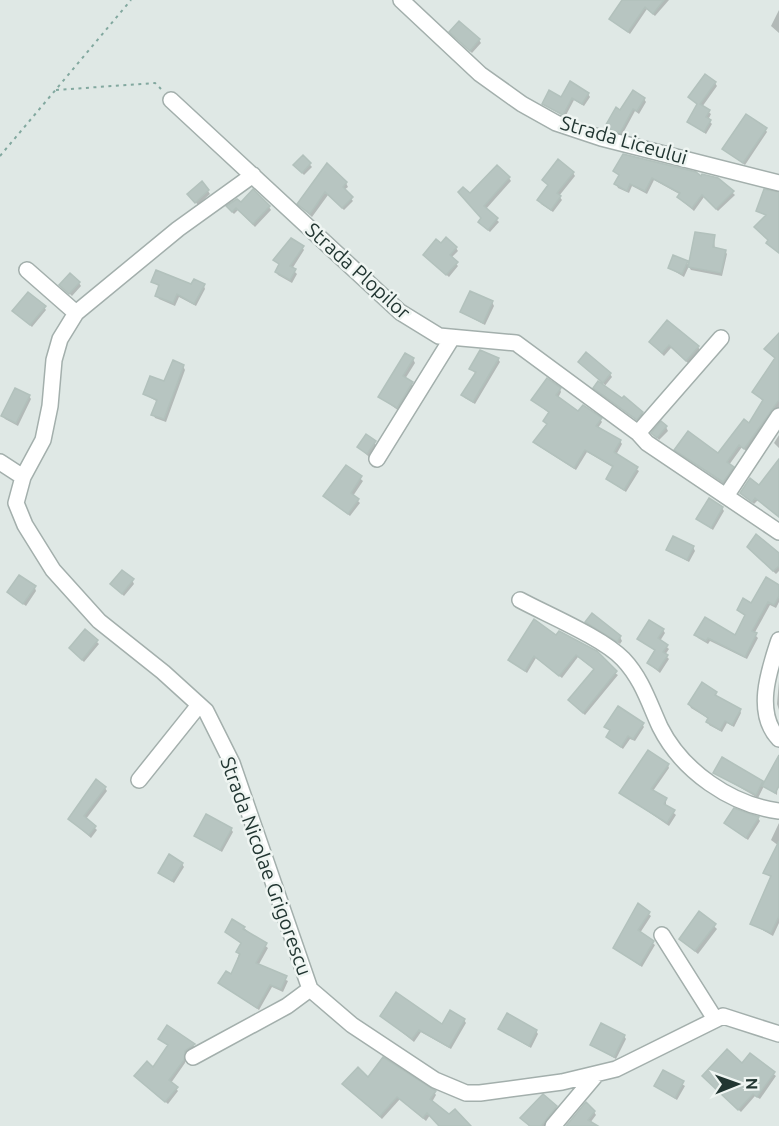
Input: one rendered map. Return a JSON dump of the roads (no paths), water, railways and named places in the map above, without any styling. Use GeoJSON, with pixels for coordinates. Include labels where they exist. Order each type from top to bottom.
{"type":"FeatureCollection","features":[{"type":"Feature","properties":{"kind":"street","name":"Strada Liceului"},"geometry":{"type":"LineString","coordinates":[[400,0],[480,74],[522,104],[556,123],[601,138],[779,183]]}},
{"type":"Feature","properties":{"kind":"street","name":"Strada Plopilor"},"geometry":{"type":"LineString","coordinates":[[171,100],[400,312],[439,336],[516,343],[638,433],[647,443],[779,532]]}},
{"type":"Feature","properties":{"kind":"street","name":"Strada Nicolae Grigorescu"},"geometry":{"type":"LineString","coordinates":[[253,175],[178,229],[76,313],[60,339],[54,360],[50,406],[43,440],[23,477],[16,503],[25,525],[53,570],[99,621],[163,672],[206,711],[232,763],[310,989],[352,1025],[435,1080],[466,1093],[522,1089],[596,1074],[616,1068],[715,1019]]}},
{"type":"Feature","properties":{"kind":"street"},"geometry":{"type":"LineString","coordinates":[[27,270],[76,313]]}},
{"type":"Feature","properties":{"kind":"street"},"geometry":{"type":"LineString","coordinates":[[377,459],[452,338]]}},
{"type":"Feature","properties":{"kind":"street"},"geometry":{"type":"LineString","coordinates":[[638,433],[722,338]]}},
{"type":"Feature","properties":{"kind":"street"},"geometry":{"type":"LineString","coordinates":[[726,496],[779,416]]}},
{"type":"Feature","properties":{"kind":"street"},"geometry":{"type":"LineString","coordinates":[[0,462],[23,477]]}},
{"type":"Feature","properties":{"kind":"street"},"geometry":{"type":"LineString","coordinates":[[520,600],[620,657],[639,679],[669,741],[699,776],[762,809],[779,811]]}},
{"type":"Feature","properties":{"kind":"street"},"geometry":{"type":"LineString","coordinates":[[779,640],[766,692],[765,708],[768,724],[779,739]]}},
{"type":"Feature","properties":{"kind":"street"},"geometry":{"type":"LineString","coordinates":[[139,780],[199,705]]}},
{"type":"Feature","properties":{"kind":"street"},"geometry":{"type":"LineString","coordinates":[[662,934],[715,1019],[723,1016],[733,1018],[779,1034]]}},
{"type":"Feature","properties":{"kind":"street"},"geometry":{"type":"LineString","coordinates":[[193,1057],[278,1011],[310,989]]}},
{"type":"Feature","properties":{"kind":"street"},"geometry":{"type":"LineString","coordinates":[[553,1126],[596,1074]]}}]}
